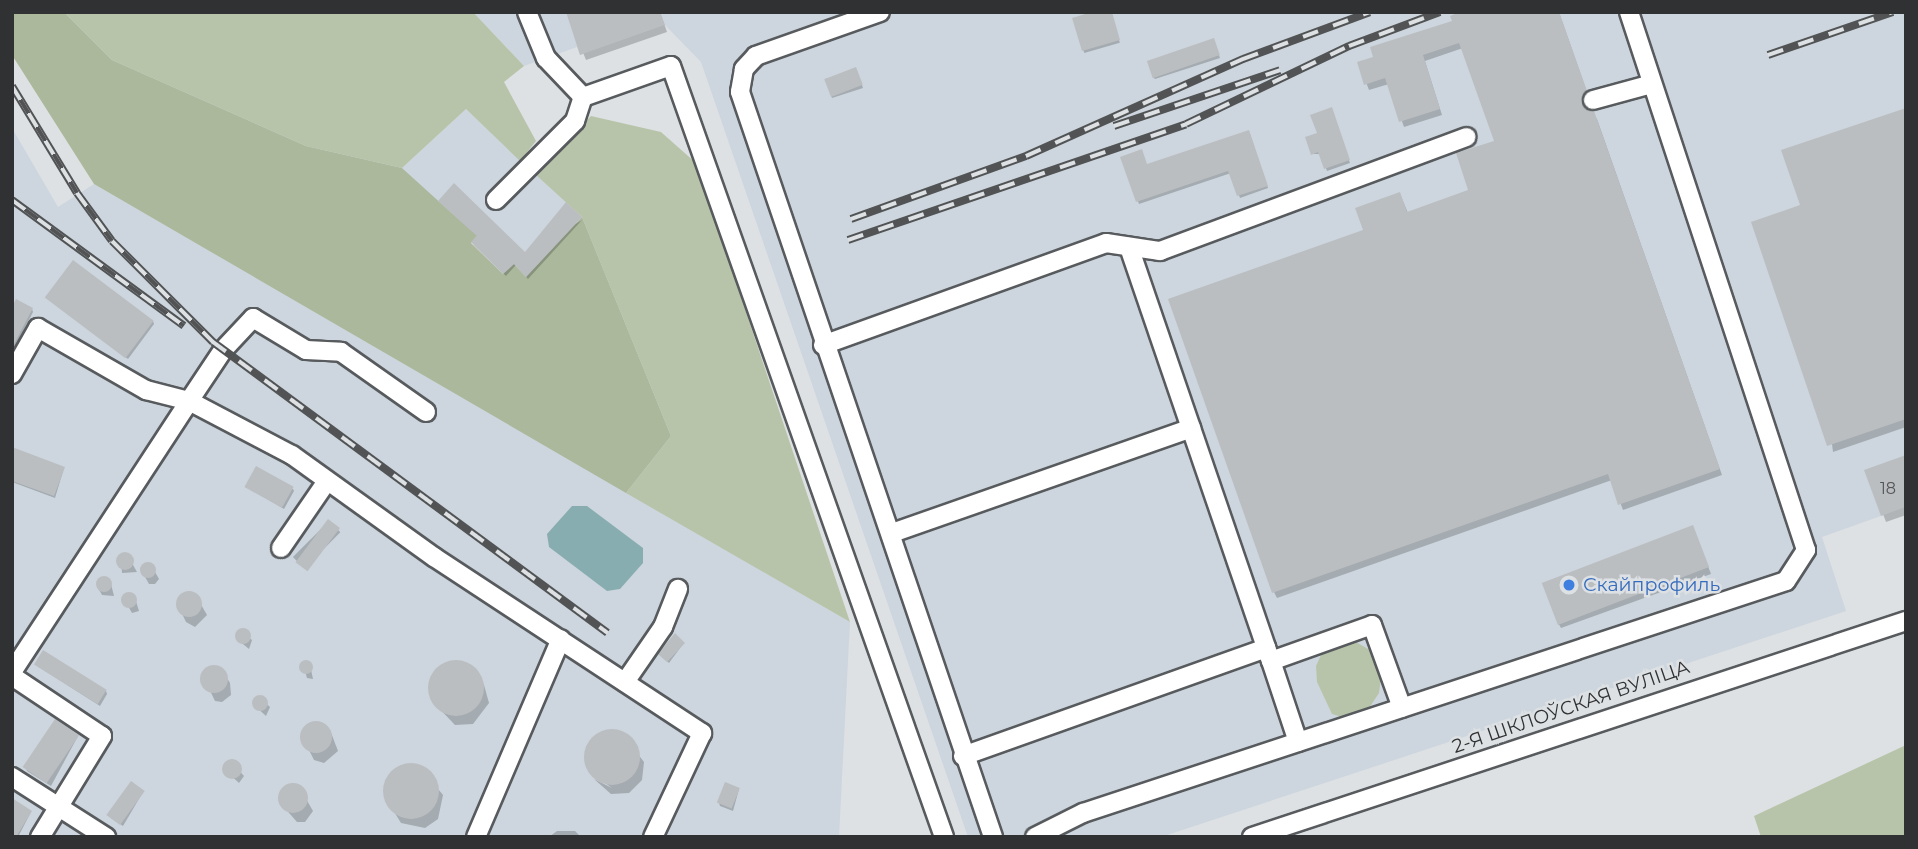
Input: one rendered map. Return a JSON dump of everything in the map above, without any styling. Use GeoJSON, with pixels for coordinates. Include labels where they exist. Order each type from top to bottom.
{"type":"FeatureCollection","features":[{"type":"Feature","properties":{"kind":"street"},"geometry":{"type":"LineString","coordinates":[[527,12],[546,58],[583,97]]}},
{"type":"Feature","properties":{"kind":"street"},"geometry":{"type":"LineString","coordinates":[[880,12],[755,56],[744,69],[740,92],[823,345],[892,533],[963,757],[993,837]]}},
{"type":"Feature","properties":{"kind":"street"},"geometry":{"type":"LineString","coordinates":[[1035,837],[1083,813],[1786,581],[1806,550],[1629,12]]}},
{"type":"Feature","properties":{"kind":"street"},"geometry":{"type":"LineString","coordinates":[[583,97],[671,65],[944,837]]}},
{"type":"Feature","properties":{"kind":"street"},"geometry":{"type":"LineString","coordinates":[[1593,100],[1652,85]]}},
{"type":"Feature","properties":{"kind":"street"},"geometry":{"type":"LineString","coordinates":[[496,200],[575,121],[583,97]]}},
{"type":"Feature","properties":{"kind":"street"},"geometry":{"type":"LineString","coordinates":[[823,345],[1106,243],[1160,251],[1466,136]]}},
{"type":"Feature","properties":{"kind":"street"},"geometry":{"type":"LineString","coordinates":[[1129,247],[1298,742]]}},
{"type":"Feature","properties":{"kind":"street"},"geometry":{"type":"LineString","coordinates":[[40,837],[103,736],[12,674],[223,350],[253,318],[306,350],[341,352],[426,412]]}},
{"type":"Feature","properties":{"kind":"street"},"geometry":{"type":"LineString","coordinates":[[12,374],[38,328],[146,390],[189,401],[292,455],[434,557],[702,733],[653,837]]}},
{"type":"Feature","properties":{"kind":"street"},"geometry":{"type":"LineString","coordinates":[[892,533],[1191,428]]}},
{"type":"Feature","properties":{"kind":"street"},"geometry":{"type":"LineString","coordinates":[[281,548],[327,481]]}},
{"type":"Feature","properties":{"kind":"street"},"geometry":{"type":"LineString","coordinates":[[625,682],[663,627],[678,589]]}},
{"type":"Feature","properties":{"kind":"street","name":"2-Я ШКЛОЎСКАЯ ВУЛІЦА"},"geometry":{"type":"LineString","coordinates":[[1252,837],[1906,621]]}},
{"type":"Feature","properties":{"kind":"street"},"geometry":{"type":"LineString","coordinates":[[963,757],[1269,655],[1372,625],[1402,708]]}},
{"type":"Feature","properties":{"kind":"street"},"geometry":{"type":"LineString","coordinates":[[477,837],[561,639]]}},
{"type":"Feature","properties":{"kind":"street"},"geometry":{"type":"LineString","coordinates":[[12,777],[106,837]]}},
{"type":"Feature","properties":{"kind":"shaded area"},"geometry":{"type":"Polygon","coordinates":[[[473,12],[1906,12],[1906,507],[1822,537],[1846,611],[1161,837],[968,837],[701,62],[665,25],[580,55],[577,47],[524,66],[473,12]]]}},
{"type":"Feature","properties":{"kind":"shaded area"},"geometry":{"type":"Polygon","coordinates":[[[466,109],[582,217],[526,277],[503,274],[402,168],[466,109]]]}},
{"type":"Feature","properties":{"kind":"shaded area"},"geometry":{"type":"Polygon","coordinates":[[[12,128],[58,207],[94,184],[850,622],[839,837],[12,837],[12,128]]]}},
{"type":"Feature","properties":{"kind":"green space"},"geometry":{"type":"Polygon","coordinates":[[[12,12],[64,12],[112,60],[306,146],[402,168],[477,236],[471,243],[503,274],[514,264],[526,277],[582,217],[671,436],[626,493],[94,184],[12,55],[12,12]]]}},
{"type":"Feature","properties":{"kind":"green space"},"geometry":{"type":"Polygon","coordinates":[[[64,12],[473,12],[524,66],[504,82],[536,141],[520,161],[466,109],[402,168],[306,146],[112,60],[64,12]]]}},
{"type":"Feature","properties":{"kind":"green space"},"geometry":{"type":"Polygon","coordinates":[[[591,116],[661,132],[696,163],[850,622],[626,493],[671,436],[582,217],[535,174],[591,116]]]}},
{"type":"Feature","properties":{"kind":"green space"},"geometry":{"type":"Polygon","coordinates":[[[1344,642],[1356,642],[1375,653],[1381,677],[1379,693],[1369,708],[1342,717],[1332,714],[1317,682],[1316,666],[1321,655],[1344,642]]]}},
{"type":"Feature","properties":{"kind":"green space"},"geometry":{"type":"Polygon","coordinates":[[[1906,745],[1906,837],[1761,837],[1754,816],[1906,745]]]}},
{"type":"Feature","properties":{"kind":"water"},"geometry":{"type":"Polygon","coordinates":[[[572,506],[587,506],[643,548],[643,563],[620,589],[607,591],[549,547],[547,534],[572,506]]]}},
{"type":"Feature","properties":{"kind":"building"},"geometry":{"type":"Polygon","coordinates":[[[566,12],[660,12],[665,25],[580,55],[566,12]]]}},
{"type":"Feature","properties":{"kind":"building"},"geometry":{"type":"Polygon","coordinates":[[[1092,12],[1112,12],[1120,40],[1082,51],[1072,18],[1092,12]]]}},
{"type":"Feature","properties":{"kind":"building"},"geometry":{"type":"Polygon","coordinates":[[[1460,12],[1559,12],[1587,91],[1582,104],[1594,111],[1720,469],[1618,505],[1608,474],[1272,593],[1168,299],[1363,230],[1355,208],[1400,192],[1407,212],[1468,190],[1456,153],[1494,141],[1459,43],[1423,55],[1440,109],[1399,122],[1385,78],[1364,85],[1357,62],[1373,57],[1370,47],[1452,21],[1450,16],[1460,12]]]}},
{"type":"Feature","properties":{"kind":"building"},"geometry":{"type":"Polygon","coordinates":[[[1214,38],[1220,55],[1153,78],[1147,61],[1214,38]]]}},
{"type":"Feature","properties":{"kind":"building"},"geometry":{"type":"Polygon","coordinates":[[[856,67],[863,85],[831,97],[824,79],[856,67]]]}},
{"type":"Feature","properties":{"kind":"building"},"geometry":{"type":"Polygon","coordinates":[[[1332,107],[1350,160],[1324,169],[1318,152],[1311,155],[1305,137],[1317,133],[1310,115],[1332,107]]]}},
{"type":"Feature","properties":{"kind":"building"},"geometry":{"type":"Polygon","coordinates":[[[1906,108],[1906,419],[1827,446],[1751,222],[1800,205],[1781,150],[1906,108]]]}},
{"type":"Feature","properties":{"kind":"building"},"geometry":{"type":"Polygon","coordinates":[[[1249,130],[1268,186],[1237,196],[1228,171],[1136,202],[1120,157],[1142,149],[1147,164],[1249,130]]]}},
{"type":"Feature","properties":{"kind":"building"},"geometry":{"type":"Polygon","coordinates":[[[454,183],[525,252],[566,202],[582,217],[526,277],[514,264],[503,274],[471,242],[477,236],[438,201],[454,183]]]}},
{"type":"Feature","properties":{"kind":"building"},"geometry":{"type":"Polygon","coordinates":[[[73,260],[154,321],[125,358],[45,298],[73,260]]]}},
{"type":"Feature","properties":{"kind":"building"},"geometry":{"type":"Polygon","coordinates":[[[16,299],[33,308],[12,348],[12,307],[16,299]]]}},
{"type":"Feature","properties":{"kind":"building"},"geometry":{"type":"Polygon","coordinates":[[[12,447],[65,467],[54,496],[12,481],[12,447]]]}},
{"type":"Feature","properties":{"kind":"building"},"geometry":{"type":"Polygon","coordinates":[[[1906,455],[1906,507],[1881,516],[1864,470],[1906,455]]]}},
{"type":"Feature","properties":{"kind":"building"},"geometry":{"type":"Polygon","coordinates":[[[256,466],[294,487],[282,508],[244,487],[256,466]]]}},
{"type":"Feature","properties":{"kind":"building"},"geometry":{"type":"Polygon","coordinates":[[[328,519],[340,528],[307,571],[296,562],[328,519]]]}},
{"type":"Feature","properties":{"kind":"building"},"geometry":{"type":"Polygon","coordinates":[[[1693,525],[1709,567],[1558,625],[1542,583],[1693,525]]]}},
{"type":"Feature","properties":{"kind":"building"},"geometry":{"type":"Polygon","coordinates":[[[125,552],[131,555],[134,561],[131,567],[125,570],[119,567],[116,561],[119,555],[125,552]]]}},
{"type":"Feature","properties":{"kind":"building"},"geometry":{"type":"Polygon","coordinates":[[[145,562],[151,562],[156,570],[154,576],[145,578],[140,573],[140,567],[145,562]]]}},
{"type":"Feature","properties":{"kind":"building"},"geometry":{"type":"Polygon","coordinates":[[[101,576],[107,576],[112,584],[110,590],[101,592],[96,587],[96,581],[101,576]]]}},
{"type":"Feature","properties":{"kind":"building"},"geometry":{"type":"Polygon","coordinates":[[[189,591],[198,595],[202,604],[198,613],[189,617],[180,613],[176,604],[180,595],[189,591]]]}},
{"type":"Feature","properties":{"kind":"building"},"geometry":{"type":"Polygon","coordinates":[[[126,592],[132,592],[137,600],[135,606],[126,608],[121,603],[121,597],[126,592]]]}},
{"type":"Feature","properties":{"kind":"building"},"geometry":{"type":"Polygon","coordinates":[[[243,628],[249,630],[249,642],[243,644],[237,642],[235,636],[237,630],[243,628]]]}},
{"type":"Feature","properties":{"kind":"building"},"geometry":{"type":"Polygon","coordinates":[[[675,633],[685,643],[667,662],[658,654],[675,633]]]}},
{"type":"Feature","properties":{"kind":"building"},"geometry":{"type":"Polygon","coordinates":[[[43,650],[107,690],[98,704],[34,664],[43,650]]]}},
{"type":"Feature","properties":{"kind":"building"},"geometry":{"type":"Polygon","coordinates":[[[306,660],[311,662],[311,672],[306,674],[301,672],[299,667],[301,662],[306,660]]]}},
{"type":"Feature","properties":{"kind":"building"},"geometry":{"type":"Polygon","coordinates":[[[451,660],[461,660],[476,668],[482,677],[482,699],[476,708],[461,716],[451,716],[433,704],[428,693],[428,683],[440,665],[451,660]]]}},
{"type":"Feature","properties":{"kind":"building"},"geometry":{"type":"Polygon","coordinates":[[[214,665],[224,669],[228,679],[224,689],[214,693],[204,689],[200,679],[204,669],[214,665]]]}},
{"type":"Feature","properties":{"kind":"building"},"geometry":{"type":"Polygon","coordinates":[[[260,695],[266,697],[266,709],[260,711],[254,709],[252,703],[254,697],[260,695]]]}},
{"type":"Feature","properties":{"kind":"building"},"geometry":{"type":"Polygon","coordinates":[[[55,719],[79,735],[47,783],[23,767],[55,719]]]}},
{"type":"Feature","properties":{"kind":"building"},"geometry":{"type":"Polygon","coordinates":[[[316,721],[328,725],[332,737],[328,749],[316,753],[304,749],[300,737],[304,725],[316,721]]]}},
{"type":"Feature","properties":{"kind":"building"},"geometry":{"type":"Polygon","coordinates":[[[607,729],[617,729],[632,737],[638,746],[638,768],[632,777],[617,785],[607,785],[589,773],[584,762],[584,752],[596,734],[607,729]]]}},
{"type":"Feature","properties":{"kind":"building"},"geometry":{"type":"Polygon","coordinates":[[[232,759],[239,762],[242,769],[239,776],[232,779],[225,776],[222,769],[225,762],[232,759]]]}},
{"type":"Feature","properties":{"kind":"building"},"geometry":{"type":"Polygon","coordinates":[[[406,763],[416,763],[431,771],[437,780],[437,802],[431,811],[416,819],[406,819],[388,807],[383,796],[383,786],[395,768],[406,763]]]}},
{"type":"Feature","properties":{"kind":"building"},"geometry":{"type":"Polygon","coordinates":[[[131,781],[145,791],[120,825],[106,815],[131,781]]]}},
{"type":"Feature","properties":{"kind":"building"},"geometry":{"type":"Polygon","coordinates":[[[725,782],[740,788],[732,808],[717,802],[725,782]]]}},
{"type":"Feature","properties":{"kind":"building"},"geometry":{"type":"Polygon","coordinates":[[[293,783],[304,787],[308,798],[304,809],[293,813],[282,809],[278,798],[282,787],[293,783]]]}},
{"type":"Feature","properties":{"kind":"building"},"geometry":{"type":"Polygon","coordinates":[[[12,798],[32,811],[16,837],[12,837],[12,798]]]}},
{"type":"Feature","properties":{"kind":"railway"},"geometry":{"type":"LineString","coordinates":[[851,219],[1026,156],[1243,59],[1370,12]]}},
{"type":"Feature","properties":{"kind":"railway"},"geometry":{"type":"LineString","coordinates":[[848,240],[1186,124],[1349,46],[1440,12]]}},
{"type":"Feature","properties":{"kind":"railway"},"geometry":{"type":"LineString","coordinates":[[1768,55],[1893,12]]}},
{"type":"Feature","properties":{"kind":"railway"},"geometry":{"type":"LineString","coordinates":[[1114,126],[1280,70]]}},
{"type":"Feature","properties":{"kind":"railway"},"geometry":{"type":"LineString","coordinates":[[12,86],[77,193],[112,241],[213,342],[607,633]]}},
{"type":"Feature","properties":{"kind":"railway"},"geometry":{"type":"LineString","coordinates":[[12,200],[184,326]]}},
{"type":"Feature","properties":{"kind":"place","name":"Скайпрофиль"},"geometry":{"type":"Point","coordinates":[1569,585]}}]}
